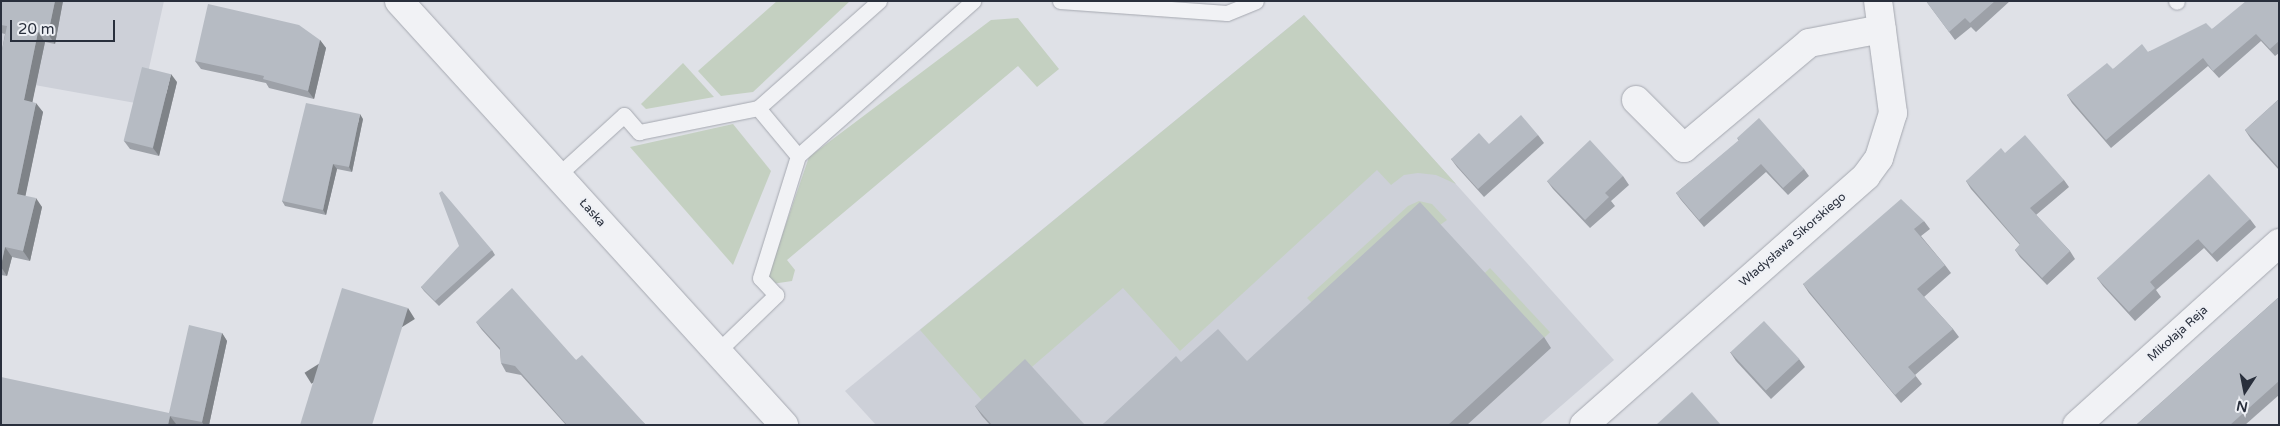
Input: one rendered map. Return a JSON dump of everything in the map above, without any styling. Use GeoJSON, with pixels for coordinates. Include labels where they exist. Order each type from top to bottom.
{"type":"FeatureCollection","features":[{"type":"Feature","properties":{"kind":"street","name":"Łaska"},"geometry":{"type":"LineString","coordinates":[[399,1],[784,425]]}},
{"type":"Feature","properties":{"kind":"street","name":"Władysława Sikorskiego"},"geometry":{"type":"LineString","coordinates":[[1584,425],[1866,176],[1887,139],[1893,113],[1878,1]]}},
{"type":"Feature","properties":{"kind":"street"},"geometry":{"type":"LineString","coordinates":[[1636,100],[1684,148],[1809,43],[1882,30]]}},
{"type":"Feature","properties":{"kind":"street","name":"Mikołaja Reja"},"geometry":{"type":"LineString","coordinates":[[2077,425],[2279,243]]}},
{"type":"Feature","properties":{"kind":"lane"},"geometry":{"type":"LineString","coordinates":[[558,175],[624,114],[639,132],[758,108],[879,1]]}},
{"type":"Feature","properties":{"kind":"lane"},"geometry":{"type":"LineString","coordinates":[[718,351],[776,295],[760,278],[798,156],[973,1]]}},
{"type":"Feature","properties":{"kind":"lane"},"geometry":{"type":"LineString","coordinates":[[1060,1],[1227,13],[1256,1]]}},
{"type":"Feature","properties":{"kind":"lane"},"geometry":{"type":"LineString","coordinates":[[758,108],[798,156]]}},
{"type":"Feature","properties":{"kind":"shaded area"},"geometry":{"type":"Polygon","coordinates":[[[1,1],[164,1],[141,104],[1,79],[1,1]]]}},
{"type":"Feature","properties":{"kind":"shaded area"},"geometry":{"type":"Polygon","coordinates":[[[1304,15],[1614,360],[1539,425],[876,425],[845,391],[1304,15]]]}},
{"type":"Feature","properties":{"kind":"green space"},"geometry":{"type":"Polygon","coordinates":[[[777,1],[850,1],[753,92],[721,96],[698,71],[777,1]]]}},
{"type":"Feature","properties":{"kind":"green space"},"geometry":{"type":"Polygon","coordinates":[[[1304,15],[1456,184],[1436,175],[1418,173],[1404,175],[1391,185],[1377,170],[1180,351],[1123,288],[987,406],[920,330],[1304,15]]]}},
{"type":"Feature","properties":{"kind":"green space"},"geometry":{"type":"Polygon","coordinates":[[[1018,18],[1059,69],[1037,87],[1018,66],[787,260],[795,270],[792,281],[772,284],[767,279],[809,157],[991,20],[1018,18]]]}},
{"type":"Feature","properties":{"kind":"green space"},"geometry":{"type":"Polygon","coordinates":[[[683,63],[714,97],[646,109],[641,104],[683,63]]]}},
{"type":"Feature","properties":{"kind":"green space"},"geometry":{"type":"Polygon","coordinates":[[[733,124],[771,171],[733,265],[630,147],[733,124]]]}},
{"type":"Feature","properties":{"kind":"green space"},"geometry":{"type":"Polygon","coordinates":[[[1419,201],[1432,204],[1447,220],[1320,311],[1307,298],[1408,206],[1419,201]]]}},
{"type":"Feature","properties":{"kind":"green space"},"geometry":{"type":"Polygon","coordinates":[[[1490,268],[1550,332],[1543,338],[1483,274],[1490,268]]]}},
{"type":"Feature","properties":{"kind":"building"},"geometry":{"type":"Polygon","coordinates":[[[1,1],[55,1],[48,34],[38,32],[24,100],[36,103],[17,194],[36,198],[23,251],[5,247],[1,265],[1,55],[7,26],[1,25],[1,1]]]}},
{"type":"Feature","properties":{"kind":"building"},"geometry":{"type":"Polygon","coordinates":[[[1926,1],[1995,1],[1970,23],[1965,18],[1949,32],[1926,1]]]}},
{"type":"Feature","properties":{"kind":"building"},"geometry":{"type":"Polygon","coordinates":[[[2246,1],[2279,1],[2279,41],[2270,49],[2256,34],[2213,71],[2203,58],[2106,140],[2067,95],[2107,63],[2113,69],[2142,44],[2148,52],[2206,23],[2212,29],[2246,1]]]}},
{"type":"Feature","properties":{"kind":"building"},"geometry":{"type":"Polygon","coordinates":[[[208,4],[299,25],[320,40],[308,91],[263,79],[264,76],[195,61],[208,4]]]}},
{"type":"Feature","properties":{"kind":"building"},"geometry":{"type":"Polygon","coordinates":[[[142,67],[171,74],[153,148],[124,141],[142,67]]]}},
{"type":"Feature","properties":{"kind":"building"},"geometry":{"type":"Polygon","coordinates":[[[2279,99],[2279,168],[2245,130],[2279,99]]]}},
{"type":"Feature","properties":{"kind":"building"},"geometry":{"type":"Polygon","coordinates":[[[306,103],[360,114],[349,167],[333,164],[323,210],[282,201],[306,103]]]}},
{"type":"Feature","properties":{"kind":"building"},"geometry":{"type":"Polygon","coordinates":[[[1521,115],[1538,135],[1478,189],[1451,159],[1479,133],[1489,144],[1521,115]]]}},
{"type":"Feature","properties":{"kind":"building"},"geometry":{"type":"Polygon","coordinates":[[[1759,118],[1804,169],[1783,188],[1761,164],[1699,220],[1676,193],[1739,140],[1737,138],[1759,118]]]}},
{"type":"Feature","properties":{"kind":"building"},"geometry":{"type":"Polygon","coordinates":[[[2025,135],[2064,180],[2030,208],[2070,251],[2042,278],[2015,250],[2020,244],[1966,181],[2001,148],[2005,153],[2025,135]]]}},
{"type":"Feature","properties":{"kind":"building"},"geometry":{"type":"Polygon","coordinates":[[[1590,140],[1623,176],[1605,193],[1609,197],[1585,220],[1547,181],[1590,140]]]}},
{"type":"Feature","properties":{"kind":"building"},"geometry":{"type":"Polygon","coordinates":[[[2209,174],[2250,219],[2212,254],[2198,239],[2150,282],[2155,288],[2129,312],[2097,278],[2209,174]]]}},
{"type":"Feature","properties":{"kind":"building"},"geometry":{"type":"Polygon","coordinates":[[[442,191],[492,250],[435,301],[421,287],[459,246],[439,193],[442,191]]]}},
{"type":"Feature","properties":{"kind":"building"},"geometry":{"type":"Polygon","coordinates":[[[1901,199],[1924,221],[1914,229],[1945,265],[1917,289],[1953,329],[1908,367],[1916,376],[1895,395],[1803,284],[1901,199]]]}},
{"type":"Feature","properties":{"kind":"building"},"geometry":{"type":"Polygon","coordinates":[[[1420,202],[1544,337],[1448,425],[1102,425],[1176,356],[1181,362],[1218,329],[1247,361],[1420,202]]]}},
{"type":"Feature","properties":{"kind":"building"},"geometry":{"type":"Polygon","coordinates":[[[342,288],[408,308],[372,425],[300,425],[342,288]]]}},
{"type":"Feature","properties":{"kind":"building"},"geometry":{"type":"Polygon","coordinates":[[[512,288],[576,360],[582,355],[646,425],[567,425],[515,366],[501,363],[500,348],[476,322],[512,288]]]}},
{"type":"Feature","properties":{"kind":"building"},"geometry":{"type":"Polygon","coordinates":[[[2279,297],[2279,381],[2230,425],[2136,425],[2279,297]]]}},
{"type":"Feature","properties":{"kind":"building"},"geometry":{"type":"Polygon","coordinates":[[[1764,321],[1799,359],[1766,390],[1730,352],[1764,321]]]}},
{"type":"Feature","properties":{"kind":"building"},"geometry":{"type":"Polygon","coordinates":[[[189,325],[222,333],[202,422],[170,416],[168,425],[1,425],[1,377],[169,413],[189,325]]]}},
{"type":"Feature","properties":{"kind":"building"},"geometry":{"type":"Polygon","coordinates":[[[1025,359],[1085,425],[992,425],[975,406],[1025,359]]]}},
{"type":"Feature","properties":{"kind":"building"},"geometry":{"type":"Polygon","coordinates":[[[1692,392],[1721,425],[1656,425],[1692,392]]]}}]}
